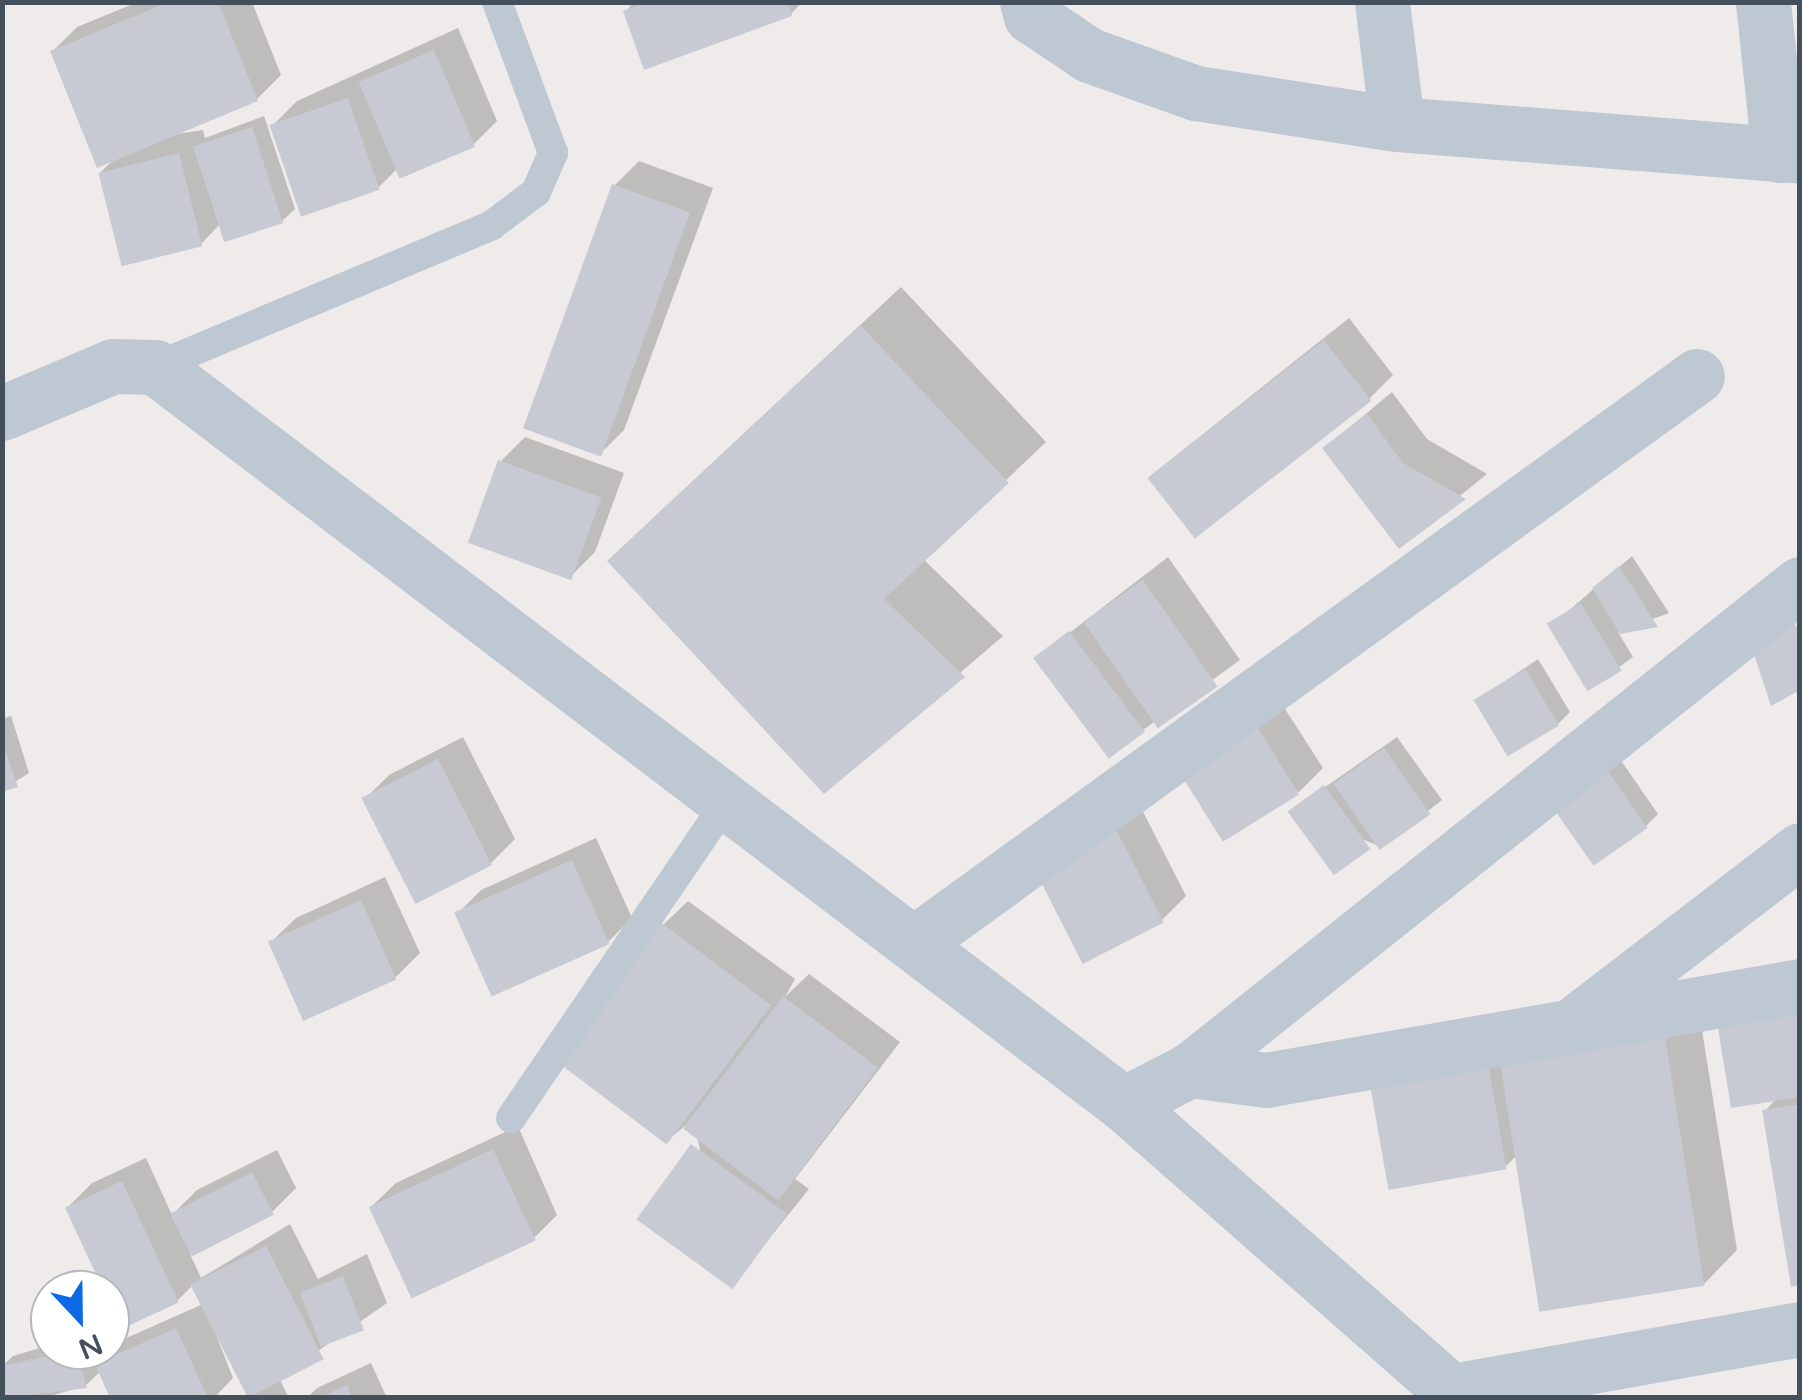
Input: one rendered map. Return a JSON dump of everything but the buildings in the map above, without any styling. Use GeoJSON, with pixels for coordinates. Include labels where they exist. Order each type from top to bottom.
{"type":"FeatureCollection","features":[{"type":"Feature","properties":{"kind":"street"},"geometry":{"type":"LineString","coordinates":[[1026,2],[1032,16],[1089,55],[1196,92],[1397,124],[1789,155],[1763,2]]}},
{"type":"Feature","properties":{"kind":"street"},"geometry":{"type":"LineString","coordinates":[[1382,2],[1397,124]]}},
{"type":"Feature","properties":{"kind":"street"},"geometry":{"type":"LineString","coordinates":[[2,413],[113,366],[155,367],[917,940],[1124,1104],[1455,1394],[1800,1329]]}},
{"type":"Feature","properties":{"kind":"street"},"geometry":{"type":"LineString","coordinates":[[917,940],[1697,376]]}},
{"type":"Feature","properties":{"kind":"street"},"geometry":{"type":"LineString","coordinates":[[1124,1104],[1190,1070],[1800,584]]}},
{"type":"Feature","properties":{"kind":"street"},"geometry":{"type":"LineString","coordinates":[[1577,1021],[1800,850]]}},
{"type":"Feature","properties":{"kind":"street"},"geometry":{"type":"LineString","coordinates":[[1190,1070],[1266,1080],[1577,1021],[1800,986]]}},
{"type":"Feature","properties":{"kind":"lane"},"geometry":{"type":"LineString","coordinates":[[155,367],[492,225],[536,192],[553,152],[497,2]]}},
{"type":"Feature","properties":{"kind":"lane"},"geometry":{"type":"LineString","coordinates":[[512,1118],[730,797]]}}]}
